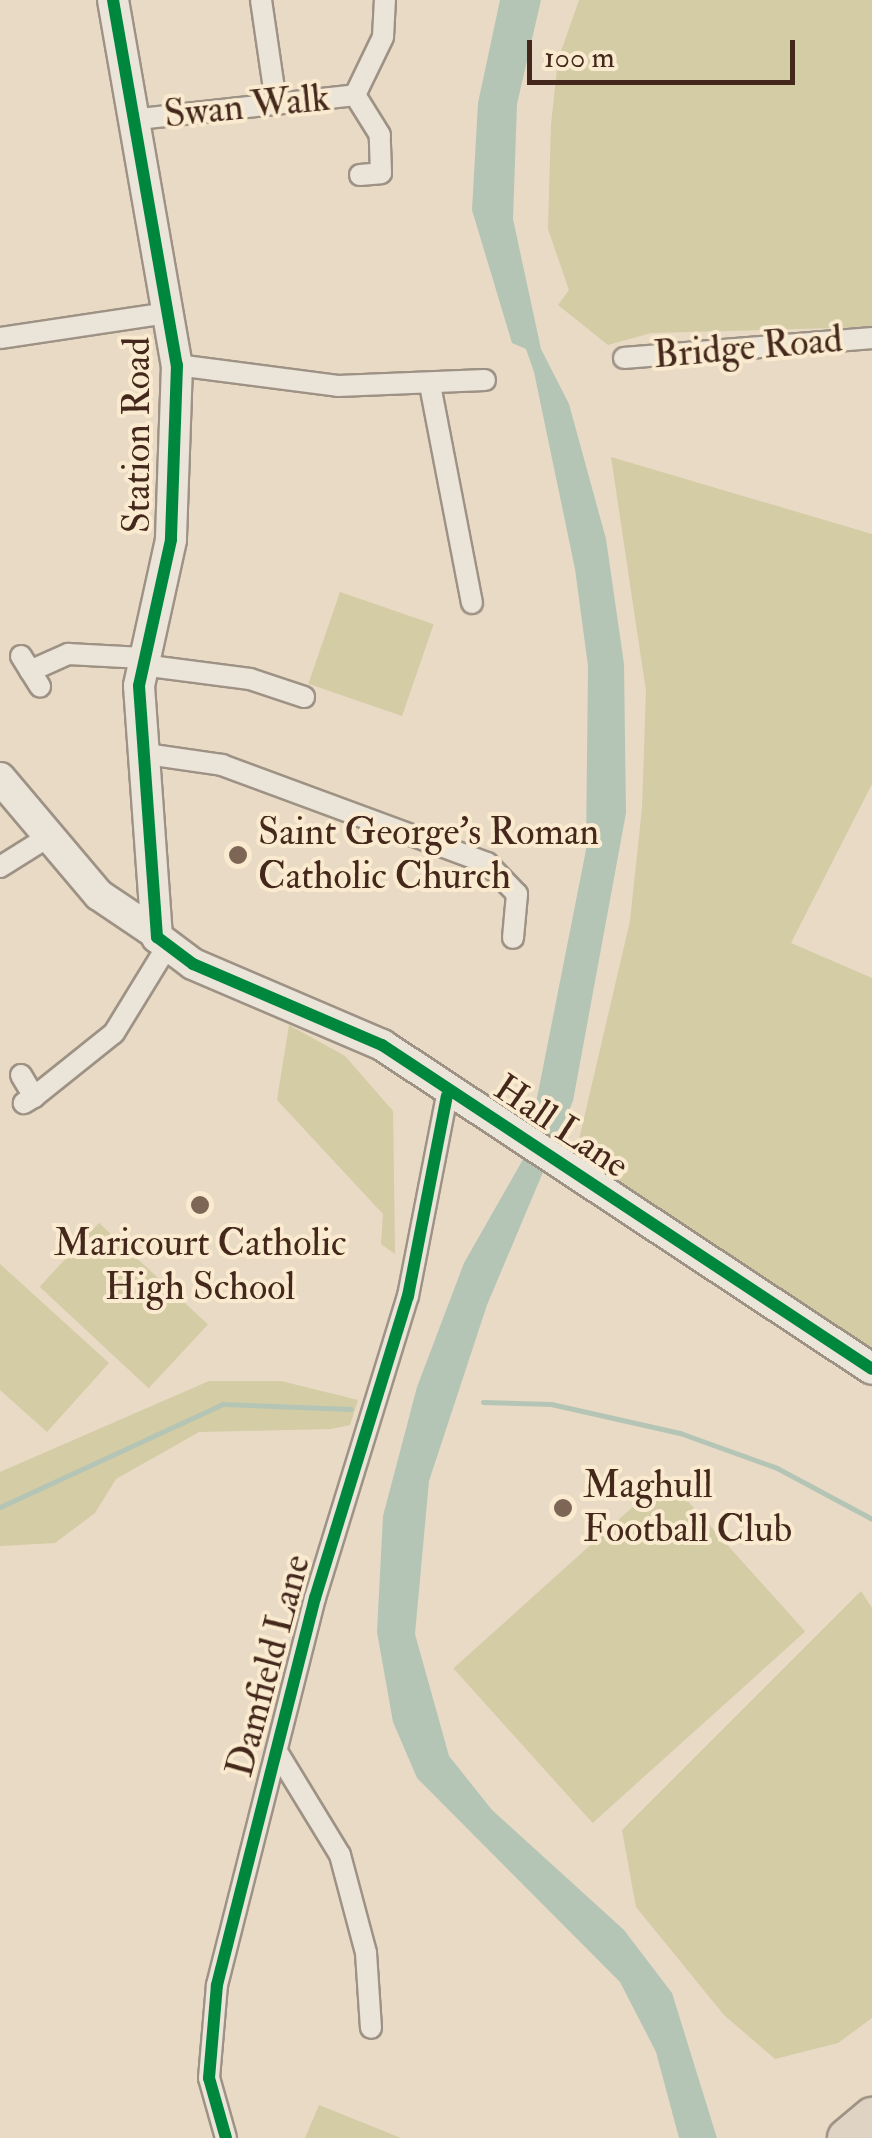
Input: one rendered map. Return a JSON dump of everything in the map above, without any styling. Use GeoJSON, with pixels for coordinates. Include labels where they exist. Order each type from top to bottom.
{"type":"FeatureCollection","features":[{"type":"Feature","properties":{"kind":"highway"},"geometry":{"type":"LineString","coordinates":[[847,2138],[872,2117]]}},
{"type":"Feature","properties":{"kind":"street","name":"Station Road"},"geometry":{"type":"LineString","coordinates":[[113,0],[139,119],[176,365],[172,540],[142,662],[140,754],[160,940]]}},
{"type":"Feature","properties":{"kind":"street"},"geometry":{"type":"LineString","coordinates":[[260,0],[276,103]]}},
{"type":"Feature","properties":{"kind":"street"},"geometry":{"type":"LineString","coordinates":[[360,175],[381,174],[382,152],[355,95],[383,37],[385,0]]}},
{"type":"Feature","properties":{"kind":"street","name":"Swan Walk"},"geometry":{"type":"LineString","coordinates":[[139,119],[355,95]]}},
{"type":"Feature","properties":{"kind":"street"},"geometry":{"type":"LineString","coordinates":[[0,338],[168,314]]}},
{"type":"Feature","properties":{"kind":"street","name":"Bridge Road"},"geometry":{"type":"LineString","coordinates":[[624,358],[872,338]]}},
{"type":"Feature","properties":{"kind":"street"},"geometry":{"type":"LineString","coordinates":[[176,365],[293,383],[430,385],[486,380]]}},
{"type":"Feature","properties":{"kind":"street"},"geometry":{"type":"LineString","coordinates":[[430,385],[472,603]]}},
{"type":"Feature","properties":{"kind":"street"},"geometry":{"type":"LineString","coordinates":[[30,672],[68,654],[250,679],[304,697]]}},
{"type":"Feature","properties":{"kind":"street"},"geometry":{"type":"LineString","coordinates":[[140,754],[222,765],[487,863],[518,894],[513,938]]}},
{"type":"Feature","properties":{"kind":"street","name":"Hall Lane"},"geometry":{"type":"LineString","coordinates":[[0,778],[110,906],[160,940],[382,1045],[447,1096],[523,1131],[872,1369]]}},
{"type":"Feature","properties":{"kind":"street"},"geometry":{"type":"LineString","coordinates":[[0,868],[48,837]]}},
{"type":"Feature","properties":{"kind":"street"},"geometry":{"type":"LineString","coordinates":[[21,1076],[29,1100],[114,1032],[160,940]]}},
{"type":"Feature","properties":{"kind":"street","name":"Damfield Lane"},"geometry":{"type":"LineString","coordinates":[[226,2138],[208,2041],[315,1598],[408,1296],[447,1096]]}},
{"type":"Feature","properties":{"kind":"street"},"geometry":{"type":"LineString","coordinates":[[279,1755],[340,1855],[366,1953],[371,2028]]}},
{"type":"Feature","properties":{"kind":"shaded area"},"geometry":{"type":"Polygon","coordinates":[[[500,0],[541,0],[517,104],[513,219],[541,349],[569,404],[606,539],[624,664],[626,813],[573,1101],[487,1305],[429,1481],[415,1634],[449,1756],[492,1810],[624,1930],[672,1993],[717,2138],[679,2138],[656,2052],[620,1982],[417,1778],[393,1722],[377,1632],[383,1516],[417,1387],[464,1263],[542,1126],[536,1103],[586,850],[588,666],[575,569],[534,372],[526,349],[512,343],[472,210],[478,103],[500,0]]]}},
{"type":"Feature","properties":{"kind":"shaded area"},"geometry":{"type":"Polygon","coordinates":[[[579,0],[872,0],[872,327],[651,333],[608,345],[558,305],[569,290],[548,229],[551,125],[558,60],[579,0]]]}},
{"type":"Feature","properties":{"kind":"shaded area"},"geometry":{"type":"Polygon","coordinates":[[[611,457],[872,534],[872,784],[791,943],[872,978],[872,1358],[574,1161],[630,921],[642,808],[646,691],[611,457]]]}},
{"type":"Feature","properties":{"kind":"shaded area"},"geometry":{"type":"Polygon","coordinates":[[[340,592],[434,624],[402,716],[308,684],[340,592]]]}},
{"type":"Feature","properties":{"kind":"shaded area"},"geometry":{"type":"Polygon","coordinates":[[[289,1025],[345,1056],[393,1111],[395,1254],[381,1244],[383,1214],[277,1100],[289,1025]]]}},
{"type":"Feature","properties":{"kind":"shaded area"},"geometry":{"type":"Polygon","coordinates":[[[99,1223],[208,1325],[149,1388],[40,1287],[99,1223]]]}},
{"type":"Feature","properties":{"kind":"shaded area"},"geometry":{"type":"Polygon","coordinates":[[[0,1264],[109,1363],[47,1432],[0,1390],[0,1264]]]}},
{"type":"Feature","properties":{"kind":"shaded area"},"geometry":{"type":"Polygon","coordinates":[[[209,1381],[281,1381],[358,1400],[350,1425],[331,1429],[199,1432],[116,1479],[95,1513],[55,1543],[0,1546],[0,1472],[209,1381]]]}},
{"type":"Feature","properties":{"kind":"shaded area"},"geometry":{"type":"Polygon","coordinates":[[[666,1477],[805,1632],[593,1823],[453,1668],[666,1477]]]}},
{"type":"Feature","properties":{"kind":"shaded area"},"geometry":{"type":"Polygon","coordinates":[[[861,1591],[872,1608],[872,2018],[838,2043],[775,2059],[724,2015],[636,1907],[622,1830],[861,1591]]]}},
{"type":"Feature","properties":{"kind":"shaded area"},"geometry":{"type":"Polygon","coordinates":[[[319,2105],[401,2138],[305,2138],[319,2105]]]}},
{"type":"Feature","properties":{"kind":"waterway"},"geometry":{"type":"LineString","coordinates":[[483,1402],[551,1404],[680,1433],[777,1468],[872,1519]]}},
{"type":"Feature","properties":{"kind":"waterway"},"geometry":{"type":"LineString","coordinates":[[0,1507],[223,1404],[351,1409]]}},
{"type":"Feature","properties":{"kind":"cycle path"},"geometry":{"type":"LineString","coordinates":[[113,0],[177,365],[171,540],[139,686],[157,937],[193,964],[382,1045],[872,1369]]}},
{"type":"Feature","properties":{"kind":"cycle path"},"geometry":{"type":"LineString","coordinates":[[226,2138],[209,2078],[217,1985],[315,1598],[408,1296],[447,1096]]}},
{"type":"Feature","properties":{"kind":"place","name":"Saint George's Roman Catholic Church"},"geometry":{"type":"Point","coordinates":[238,855]}},
{"type":"Feature","properties":{"kind":"place","name":"Maricourt Catholic High School"},"geometry":{"type":"Point","coordinates":[200,1205]}},
{"type":"Feature","properties":{"kind":"place","name":"Maghull Football Club"},"geometry":{"type":"Point","coordinates":[563,1508]}}]}
